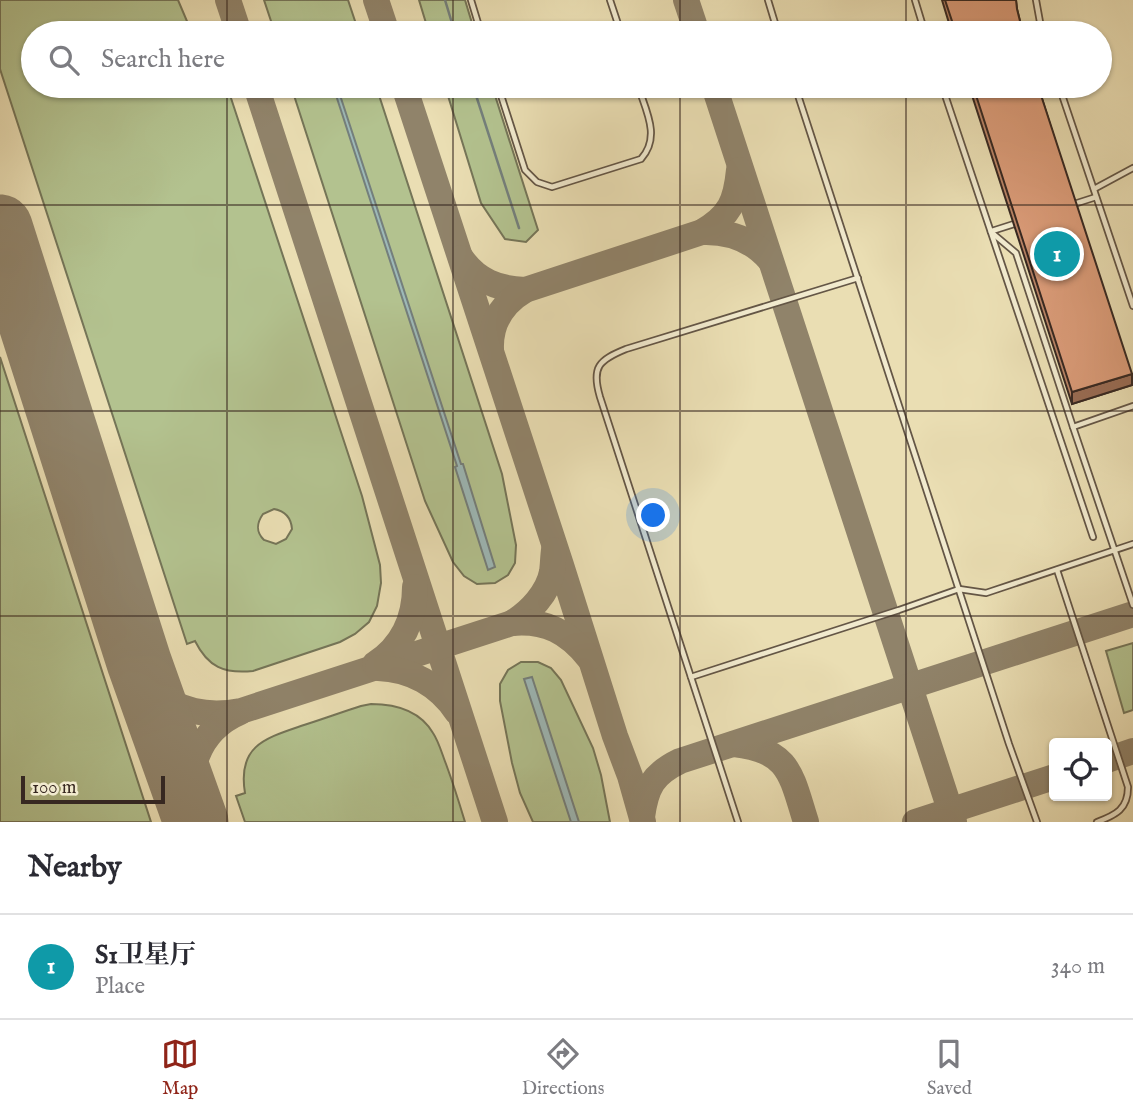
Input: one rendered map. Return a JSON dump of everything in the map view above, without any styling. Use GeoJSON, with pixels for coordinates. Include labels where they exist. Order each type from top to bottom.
{"type":"FeatureCollection","features":[{"type":"Feature","properties":{"kind":"lane"},"geometry":{"type":"LineString","coordinates":[[471,0],[477,21]]}},
{"type":"Feature","properties":{"kind":"lane"},"geometry":{"type":"LineString","coordinates":[[610,0],[617,21]]}},
{"type":"Feature","properties":{"kind":"lane"},"geometry":{"type":"LineString","coordinates":[[768,0],[774,21]]}},
{"type":"Feature","properties":{"kind":"lane"},"geometry":{"type":"LineString","coordinates":[[915,0],[921,21]]}},
{"type":"Feature","properties":{"kind":"lane"},"geometry":{"type":"LineString","coordinates":[[1036,0],[1040,21]]}},
{"type":"Feature","properties":{"kind":"lane"},"geometry":{"type":"LineString","coordinates":[[502,98],[525,170],[537,183],[552,187],[641,159],[652,140],[642,98]]}},
{"type":"Feature","properties":{"kind":"lane"},"geometry":{"type":"LineString","coordinates":[[799,98],[1009,744],[1037,822]]}},
{"type":"Feature","properties":{"kind":"lane"},"geometry":{"type":"LineString","coordinates":[[946,98],[1093,537]]}},
{"type":"Feature","properties":{"kind":"lane"},"geometry":{"type":"LineString","coordinates":[[1063,98],[1133,306]]}},
{"type":"Feature","properties":{"kind":"lane"},"geometry":{"type":"LineString","coordinates":[[1094,189],[1133,168]]}},
{"type":"Feature","properties":{"kind":"lane"},"geometry":{"type":"LineString","coordinates":[[1070,205],[1096,197]]}},
{"type":"Feature","properties":{"kind":"lane"},"geometry":{"type":"LineString","coordinates":[[991,231],[1017,222]]}},
{"type":"Feature","properties":{"kind":"lane"},"geometry":{"type":"LineString","coordinates":[[991,231],[1016,253],[1133,605]]}},
{"type":"Feature","properties":{"kind":"lane"},"geometry":{"type":"LineString","coordinates":[[738,822],[600,397],[596,380],[597,369],[601,361],[608,356],[626,349],[858,278]]}},
{"type":"Feature","properties":{"kind":"lane"},"geometry":{"type":"LineString","coordinates":[[1073,427],[1133,407]]}},
{"type":"Feature","properties":{"kind":"lane"},"geometry":{"type":"LineString","coordinates":[[691,677],[959,589],[986,593],[1133,544]]}},
{"type":"Feature","properties":{"kind":"lane"},"geometry":{"type":"LineString","coordinates":[[1057,570],[1128,787],[1122,809],[1110,820],[1097,822]]}},
{"type":"Feature","properties":{"kind":"green space"},"geometry":{"type":"Polygon","coordinates":[[[0,0],[178,0],[187,21],[21,21],[21,98],[231,98],[362,496],[380,565],[381,583],[377,606],[369,622],[355,634],[340,642],[243,672],[218,667],[205,657],[195,641],[187,644],[0,69],[0,0]],[[274,509],[263,514],[258,528],[264,540],[276,544],[286,539],[292,529],[289,518],[274,509]]]}},
{"type":"Feature","properties":{"kind":"green space"},"geometry":{"type":"Polygon","coordinates":[[[264,0],[348,0],[355,21],[271,21],[264,0]]]}},
{"type":"Feature","properties":{"kind":"green space"},"geometry":{"type":"Polygon","coordinates":[[[419,0],[465,0],[471,21],[425,21],[419,0]]]}},
{"type":"Feature","properties":{"kind":"green space"},"geometry":{"type":"Polygon","coordinates":[[[295,98],[380,98],[502,474],[516,545],[515,563],[508,575],[495,583],[477,584],[464,576],[453,562],[425,501],[295,98]]]}},
{"type":"Feature","properties":{"kind":"green space"},"geometry":{"type":"Polygon","coordinates":[[[449,98],[496,98],[538,230],[526,242],[505,239],[481,203],[449,98]]]}},
{"type":"Feature","properties":{"kind":"green space"},"geometry":{"type":"Polygon","coordinates":[[[0,357],[151,822],[0,822],[0,357]]]}},
{"type":"Feature","properties":{"kind":"green space"},"geometry":{"type":"Polygon","coordinates":[[[1133,643],[1133,710],[1124,713],[1106,651],[1133,643]]]}},
{"type":"Feature","properties":{"kind":"green space"},"geometry":{"type":"Polygon","coordinates":[[[521,662],[538,662],[551,668],[561,680],[593,748],[610,822],[533,822],[520,793],[500,701],[500,684],[508,670],[521,662]]]}},
{"type":"Feature","properties":{"kind":"green space"},"geometry":{"type":"Polygon","coordinates":[[[371,704],[406,710],[428,725],[440,748],[465,822],[245,822],[236,796],[245,793],[246,764],[257,746],[278,734],[371,704]]]}},
{"type":"Feature","properties":{"kind":"water"},"geometry":{"type":"Polygon","coordinates":[[[337,98],[341,98],[463,464],[495,567],[488,570],[455,467],[457,466],[337,98]]]}},
{"type":"Feature","properties":{"kind":"water"},"geometry":{"type":"Polygon","coordinates":[[[532,677],[579,822],[571,822],[524,679],[532,677]]]}},
{"type":"Feature","properties":{"kind":"building"},"geometry":{"type":"Polygon","coordinates":[[[945,0],[1016,0],[1020,21],[952,21],[945,0]]]}},
{"type":"Feature","properties":{"kind":"building"},"geometry":{"type":"Polygon","coordinates":[[[977,98],[1042,98],[1132,374],[1072,392],[977,98]]]}},
{"type":"Feature","properties":{"kind":"waterway"},"geometry":{"type":"LineString","coordinates":[[445,0],[451,21]]}},
{"type":"Feature","properties":{"kind":"waterway"},"geometry":{"type":"LineString","coordinates":[[477,98],[519,228]]}},
{"type":"Feature","properties":{"kind":"taxiway"},"geometry":{"type":"LineString","coordinates":[[228,0],[235,21]]}},
{"type":"Feature","properties":{"kind":"taxiway"},"geometry":{"type":"LineString","coordinates":[[376,0],[383,21]]}},
{"type":"Feature","properties":{"kind":"taxiway"},"geometry":{"type":"LineString","coordinates":[[686,0],[693,21]]}},
{"type":"Feature","properties":{"kind":"taxiway"},"geometry":{"type":"LineString","coordinates":[[260,98],[495,822]]}},
{"type":"Feature","properties":{"kind":"taxiway"},"geometry":{"type":"LineString","coordinates":[[408,98],[643,822]]}},
{"type":"Feature","properties":{"kind":"taxiway"},"geometry":{"type":"LineString","coordinates":[[718,98],[954,822]]}},
{"type":"Feature","properties":{"kind":"taxiway"},"geometry":{"type":"LineString","coordinates":[[491,349],[493,330],[499,314],[525,290],[702,232],[712,226],[730,207],[739,170]]}},
{"type":"Feature","properties":{"kind":"taxiway"},"geometry":{"type":"LineString","coordinates":[[702,232],[739,238],[756,247],[770,260]]}},
{"type":"Feature","properties":{"kind":"taxiway"},"geometry":{"type":"LineString","coordinates":[[461,258],[481,278],[497,286],[525,290]]}},
{"type":"Feature","properties":{"kind":"taxiway"},"geometry":{"type":"LineString","coordinates":[[512,623],[532,608],[547,587],[552,572],[554,550]]}},
{"type":"Feature","properties":{"kind":"taxiway"},"geometry":{"type":"LineString","coordinates":[[375,664],[400,641],[413,610],[415,587]]}},
{"type":"Feature","properties":{"kind":"taxiway"},"geometry":{"type":"LineString","coordinates":[[642,817],[652,783],[663,771],[680,761],[1133,614]]}},
{"type":"Feature","properties":{"kind":"taxiway"},"geometry":{"type":"LineString","coordinates":[[139,662],[153,687],[172,703],[194,711],[229,713],[512,623],[535,624],[555,630],[573,641],[589,658]]}},
{"type":"Feature","properties":{"kind":"taxiway"},"geometry":{"type":"LineString","coordinates":[[378,668],[402,672],[423,680],[442,694],[457,712]]}},
{"type":"Feature","properties":{"kind":"taxiway"},"geometry":{"type":"LineString","coordinates":[[194,817],[191,785],[197,756],[213,730],[240,712]]}},
{"type":"Feature","properties":{"kind":"taxiway"},"geometry":{"type":"LineString","coordinates":[[734,744],[753,747],[777,759],[791,778],[806,822]]}},
{"type":"Feature","properties":{"kind":"taxiway"},"geometry":{"type":"LineString","coordinates":[[1112,758],[1133,751]]}},
{"type":"Feature","properties":{"kind":"taxiway"},"geometry":{"type":"LineString","coordinates":[[915,822],[1049,779]]}},
{"type":"Feature","properties":{"kind":"runway"},"geometry":{"type":"LineString","coordinates":[[0,227],[139,662],[196,822]]}},
{"type":"Feature","properties":{"kind":"place","name":"S1卫星厅"},"geometry":{"type":"Point","coordinates":[1057,254]}}]}
